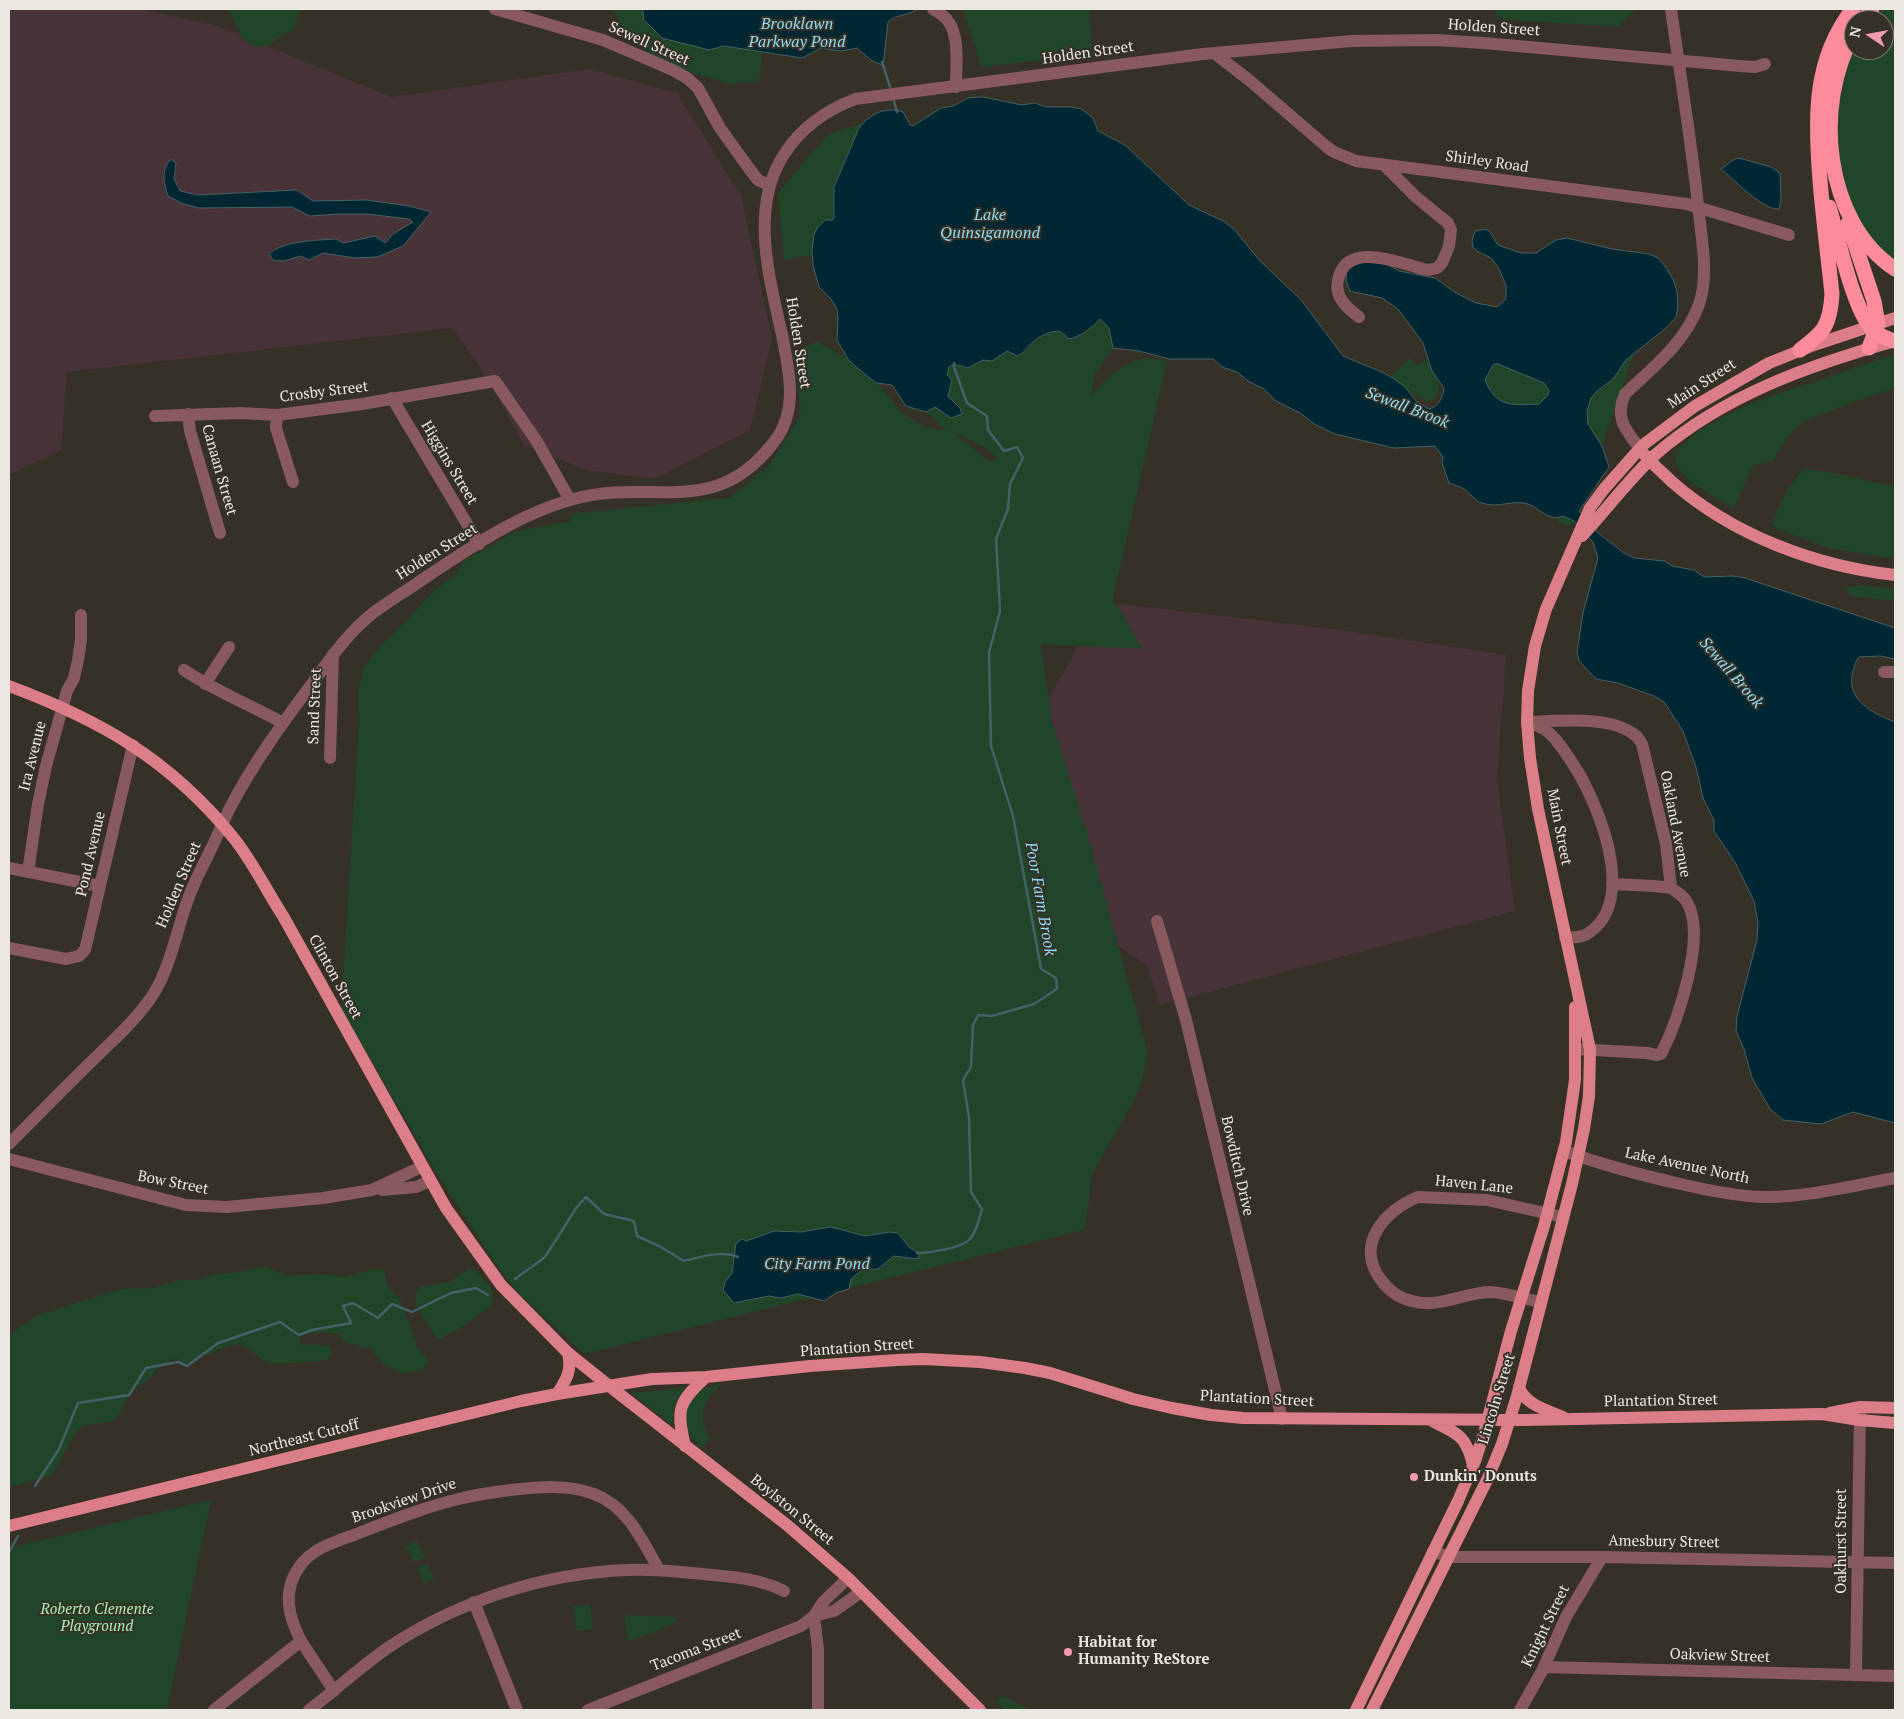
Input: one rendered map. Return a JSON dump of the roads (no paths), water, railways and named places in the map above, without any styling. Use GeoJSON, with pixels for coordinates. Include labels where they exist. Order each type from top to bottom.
{"type":"FeatureCollection","features":[{"type":"Feature","properties":{"kind":"highway"},"geometry":{"type":"LineString","coordinates":[[1800,350],[1824,330],[1832,306],[1816,134],[1819,90],[1834,38],[1853,9]]}},
{"type":"Feature","properties":{"kind":"highway"},"geometry":{"type":"LineString","coordinates":[[1844,57],[1840,66],[1832,104],[1832,159],[1853,240],[1874,301],[1875,328],[1869,348]]}},
{"type":"Feature","properties":{"kind":"highway"},"geometry":{"type":"LineString","coordinates":[[1819,169],[1824,194],[1850,284],[1859,306],[1875,328],[1895,341]]}},
{"type":"Feature","properties":{"kind":"highway"},"geometry":{"type":"LineString","coordinates":[[1840,193],[1855,226],[1867,244],[1895,269]]}},
{"type":"Feature","properties":{"kind":"main road","name":"Main Street"},"geometry":{"type":"LineString","coordinates":[[1587,1106],[1590,1050],[1538,809],[1530,758],[1527,722],[1528,691],[1536,646],[1552,594],[1575,543],[1594,514],[1604,489],[1653,437],[1730,384],[1769,363],[1800,350],[1875,328],[1895,318]]}},
{"type":"Feature","properties":{"kind":"main road","name":"Main Street"},"geometry":{"type":"LineString","coordinates":[[1594,514],[1649,461],[1703,418],[1749,392],[1794,374],[1895,341]]}},
{"type":"Feature","properties":{"kind":"main road"},"geometry":{"type":"LineString","coordinates":[[1640,449],[1649,461],[1696,500],[1751,533],[1793,551],[1830,563],[1858,570],[1895,575]]}},
{"type":"Feature","properties":{"kind":"main road","name":"Clinton Street"},"geometry":{"type":"LineString","coordinates":[[9,686],[63,707],[94,722],[133,745],[165,768],[192,792],[233,836],[282,916],[421,1167],[446,1208],[501,1285],[568,1353]]}},
{"type":"Feature","properties":{"kind":"main road","name":"Main Street"},"geometry":{"type":"LineString","coordinates":[[1571,1110],[1575,1080],[1576,1049],[1573,974]]}},
{"type":"Feature","properties":{"kind":"main road","name":"Lincoln Street"},"geometry":{"type":"LineString","coordinates":[[1372,1710],[1487,1480],[1510,1419],[1563,1217],[1578,1156],[1587,1106]]}},
{"type":"Feature","properties":{"kind":"main road","name":"Lincoln Street"},"geometry":{"type":"LineString","coordinates":[[1356,1710],[1473,1465],[1488,1419],[1521,1298],[1548,1214],[1564,1151],[1571,1110]]}},
{"type":"Feature","properties":{"kind":"main road"},"geometry":{"type":"LineString","coordinates":[[557,1394],[570,1373],[571,1364],[568,1353]]}},
{"type":"Feature","properties":{"kind":"main road","name":"Boylston Street"},"geometry":{"type":"LineString","coordinates":[[568,1353],[787,1524],[848,1578],[980,1710]]}},
{"type":"Feature","properties":{"kind":"main road","name":"Plantation Street"},"geometry":{"type":"LineString","coordinates":[[608,1386],[652,1379],[706,1377],[866,1362],[923,1359],[980,1362],[1025,1368],[1050,1373],[1133,1399],[1211,1415],[1282,1418],[1568,1419],[1822,1414],[1860,1407],[1895,1408]]}},
{"type":"Feature","properties":{"kind":"main road"},"geometry":{"type":"LineString","coordinates":[[685,1446],[680,1427],[681,1409],[686,1396],[706,1377]]}},
{"type":"Feature","properties":{"kind":"main road","name":"Northeast Cutoff"},"geometry":{"type":"LineString","coordinates":[[9,1526],[557,1394],[608,1386]]}},
{"type":"Feature","properties":{"kind":"main road"},"geometry":{"type":"LineString","coordinates":[[1519,1386],[1525,1398],[1533,1404],[1568,1419]]}},
{"type":"Feature","properties":{"kind":"main road","name":"Plantation Street"},"geometry":{"type":"LineString","coordinates":[[1822,1414],[1895,1423]]}},
{"type":"Feature","properties":{"kind":"main road"},"geometry":{"type":"LineString","coordinates":[[1427,1419],[1459,1435],[1470,1449],[1473,1465]]}},
{"type":"Feature","properties":{"kind":"main road"},"geometry":{"type":"LineString","coordinates":[[1376,1670],[1390,1677]]}},
{"type":"Feature","properties":{"kind":"street","name":"Sewell Street"},"geometry":{"type":"LineString","coordinates":[[495,9],[603,40],[665,66],[687,78],[698,88],[720,128],[748,168],[758,180],[769,184]]}},
{"type":"Feature","properties":{"kind":"street"},"geometry":{"type":"LineString","coordinates":[[933,9],[949,22],[954,31],[956,87]]}},
{"type":"Feature","properties":{"kind":"street"},"geometry":{"type":"LineString","coordinates":[[1640,449],[1621,420],[1621,403],[1625,394],[1684,336],[1699,306],[1702,292],[1703,246],[1689,130],[1677,60],[1671,9]]}},
{"type":"Feature","properties":{"kind":"street","name":"Holden Street"},"geometry":{"type":"LineString","coordinates":[[9,1144],[107,1046],[143,1008],[157,988],[191,891],[222,825],[252,771],[283,723],[333,654],[366,618],[479,544],[518,522],[570,500],[607,493],[682,492],[723,485],[745,473],[756,464],[779,436],[787,419],[791,391],[764,225],[769,184],[780,159],[808,125],[855,99],[1214,53],[1352,41],[1436,40],[1629,55],[1740,66],[1765,64]]}},
{"type":"Feature","properties":{"kind":"street","name":"Shirley Road"},"geometry":{"type":"LineString","coordinates":[[1214,53],[1308,133],[1334,152],[1356,161],[1687,204],[1789,234]]}},
{"type":"Feature","properties":{"kind":"street"},"geometry":{"type":"LineString","coordinates":[[1359,318],[1339,297],[1338,279],[1346,264],[1358,258],[1372,257],[1428,270],[1437,268],[1442,263],[1450,239],[1451,230],[1448,223],[1416,198],[1384,165]]}},
{"type":"Feature","properties":{"kind":"street","name":"Crosby Street"},"geometry":{"type":"LineString","coordinates":[[155,416],[188,414],[277,415],[362,404],[495,381],[536,440],[570,500]]}},
{"type":"Feature","properties":{"kind":"street","name":"Higgins Street"},"geometry":{"type":"LineString","coordinates":[[392,398],[479,544]]}},
{"type":"Feature","properties":{"kind":"street","name":"Canaan Street"},"geometry":{"type":"LineString","coordinates":[[188,414],[192,440],[220,533]]}},
{"type":"Feature","properties":{"kind":"street"},"geometry":{"type":"LineString","coordinates":[[277,415],[276,428],[293,482]]}},
{"type":"Feature","properties":{"kind":"street","name":"Ira Avenue"},"geometry":{"type":"LineString","coordinates":[[28,872],[38,804],[63,707],[78,660],[82,640],[81,615]]}},
{"type":"Feature","properties":{"kind":"street"},"geometry":{"type":"LineString","coordinates":[[205,684],[229,647]]}},
{"type":"Feature","properties":{"kind":"street","name":"Sand Street"},"geometry":{"type":"LineString","coordinates":[[330,758],[333,654]]}},
{"type":"Feature","properties":{"kind":"street"},"geometry":{"type":"LineString","coordinates":[[184,670],[205,684],[283,723]]}},
{"type":"Feature","properties":{"kind":"street"},"geometry":{"type":"LineString","coordinates":[[1527,722],[1544,729],[1551,735],[1574,764],[1589,790],[1610,849],[1612,884],[1609,904],[1598,924],[1585,936],[1565,938]]}},
{"type":"Feature","properties":{"kind":"street","name":"Oakland Avenue"},"geometry":{"type":"LineString","coordinates":[[1527,722],[1596,722],[1617,727],[1636,735],[1642,744],[1661,820],[1671,888],[1683,896],[1688,903],[1694,920],[1695,931],[1685,987],[1668,1039],[1661,1054],[1657,1056],[1647,1053],[1576,1049]]}},
{"type":"Feature","properties":{"kind":"street","name":"Pond Avenue"},"geometry":{"type":"LineString","coordinates":[[9,948],[66,959],[79,956],[84,950],[133,745]]}},
{"type":"Feature","properties":{"kind":"street"},"geometry":{"type":"LineString","coordinates":[[9,868],[100,886]]}},
{"type":"Feature","properties":{"kind":"street"},"geometry":{"type":"LineString","coordinates":[[1612,884],[1671,888]]}},
{"type":"Feature","properties":{"kind":"street","name":"Bowditch Drive"},"geometry":{"type":"LineString","coordinates":[[1157,921],[1186,1020],[1282,1418]]}},
{"type":"Feature","properties":{"kind":"street","name":"Lake Avenue North"},"geometry":{"type":"LineString","coordinates":[[1564,1151],[1665,1180],[1738,1196],[1792,1195],[1895,1178]]}},
{"type":"Feature","properties":{"kind":"street","name":"Bow Street"},"geometry":{"type":"LineString","coordinates":[[9,1159],[186,1205],[206,1207],[227,1207],[323,1198],[364,1191],[416,1187],[430,1181]]}},
{"type":"Feature","properties":{"kind":"street","name":"Bow Street"},"geometry":{"type":"LineString","coordinates":[[364,1191],[385,1185],[421,1167]]}},
{"type":"Feature","properties":{"kind":"street","name":"Haven Lane"},"geometry":{"type":"LineString","coordinates":[[1540,1302],[1492,1292],[1426,1304],[1404,1299],[1386,1286],[1376,1273],[1371,1257],[1371,1245],[1378,1228],[1389,1214],[1402,1204],[1418,1197],[1488,1200],[1563,1217]]}},
{"type":"Feature","properties":{"kind":"street","name":"Oakhurst Street"},"geometry":{"type":"LineString","coordinates":[[1856,1675],[1860,1407]]}},
{"type":"Feature","properties":{"kind":"street","name":"Brookview Drive"},"geometry":{"type":"LineString","coordinates":[[334,1691],[301,1641],[290,1618],[289,1599],[292,1582],[297,1571],[307,1559],[325,1546],[402,1516],[463,1498],[546,1487],[593,1493],[617,1506],[628,1518],[659,1570]]}},
{"type":"Feature","properties":{"kind":"street","name":"Amesbury Street"},"geometry":{"type":"LineString","coordinates":[[1433,1552],[1449,1557],[1602,1557],[1895,1563]]}},
{"type":"Feature","properties":{"kind":"street","name":"Knight Street"},"geometry":{"type":"LineString","coordinates":[[1520,1710],[1544,1667],[1566,1617],[1602,1557]]}},
{"type":"Feature","properties":{"kind":"street"},"geometry":{"type":"LineString","coordinates":[[309,1710],[360,1668],[390,1647],[432,1622],[474,1602],[520,1588],[592,1572],[659,1570],[744,1579],[774,1586],[784,1591]]}},
{"type":"Feature","properties":{"kind":"street","name":"Tacoma Street"},"geometry":{"type":"LineString","coordinates":[[588,1710],[801,1626],[814,1616],[823,1602],[848,1578]]}},
{"type":"Feature","properties":{"kind":"street","name":"Tacoma Street"},"geometry":{"type":"LineString","coordinates":[[814,1616],[834,1611],[861,1592]]}},
{"type":"Feature","properties":{"kind":"street"},"geometry":{"type":"LineString","coordinates":[[474,1602],[517,1710]]}},
{"type":"Feature","properties":{"kind":"street"},"geometry":{"type":"LineString","coordinates":[[814,1616],[818,1649],[818,1710]]}},
{"type":"Feature","properties":{"kind":"street"},"geometry":{"type":"LineString","coordinates":[[214,1710],[301,1641]]}},
{"type":"Feature","properties":{"kind":"street","name":"Oakview Street"},"geometry":{"type":"LineString","coordinates":[[1544,1667],[1895,1676]]}},
{"type":"Feature","properties":{"kind":"water","name":"Brooklawn Parkway Pond"},"geometry":{"type":"Polygon","coordinates":[[[643,9],[917,9],[891,19],[888,22],[883,65],[872,61],[857,48],[841,51],[821,48],[802,58],[724,46],[709,50],[662,38],[644,20],[643,9]]]}},
{"type":"Feature","properties":{"kind":"water","name":"Lake Quinsigamond"},"geometry":{"type":"Polygon","coordinates":[[[983,97],[1022,105],[1034,103],[1047,107],[1081,109],[1093,118],[1098,131],[1125,145],[1189,205],[1223,221],[1234,229],[1259,260],[1301,300],[1343,356],[1394,379],[1405,387],[1416,401],[1429,409],[1440,401],[1444,388],[1432,371],[1423,343],[1398,309],[1382,298],[1350,291],[1346,280],[1347,270],[1359,261],[1386,264],[1399,271],[1435,278],[1456,293],[1476,303],[1497,307],[1506,299],[1506,285],[1498,267],[1491,258],[1473,247],[1472,241],[1475,231],[1485,229],[1489,231],[1498,245],[1521,253],[1536,253],[1556,240],[1567,238],[1612,249],[1649,254],[1658,258],[1673,279],[1677,292],[1678,306],[1676,317],[1667,327],[1626,360],[1613,379],[1591,398],[1587,412],[1588,424],[1602,446],[1609,467],[1579,511],[1598,533],[1624,553],[1634,558],[1664,561],[1672,566],[1694,570],[1704,577],[1733,576],[1745,578],[1895,628],[1895,659],[1880,656],[1859,657],[1853,671],[1852,681],[1853,690],[1863,704],[1870,710],[1895,722],[1895,1123],[1853,1112],[1821,1124],[1783,1120],[1771,1110],[1752,1078],[1744,1049],[1736,1031],[1737,1016],[1757,940],[1758,923],[1754,901],[1736,864],[1714,831],[1714,820],[1703,798],[1696,767],[1683,731],[1664,702],[1654,696],[1618,683],[1596,679],[1579,661],[1577,652],[1583,613],[1598,558],[1593,542],[1574,521],[1563,516],[1549,516],[1528,504],[1488,505],[1479,502],[1464,489],[1449,483],[1442,463],[1443,457],[1435,446],[1394,448],[1335,434],[1276,401],[1264,389],[1248,381],[1237,372],[1222,367],[1213,359],[1169,359],[1139,351],[1113,348],[1109,328],[1100,319],[1086,331],[1073,338],[1069,339],[1060,331],[1045,334],[1018,356],[1007,351],[992,361],[983,360],[968,368],[954,364],[949,367],[947,375],[952,380],[948,396],[960,408],[962,414],[951,418],[935,407],[926,412],[906,406],[892,385],[876,383],[848,359],[837,340],[837,309],[831,299],[819,287],[813,265],[812,250],[817,228],[825,220],[832,220],[834,218],[834,187],[859,128],[878,112],[890,110],[903,112],[910,125],[913,126],[941,108],[953,106],[968,98],[983,97]],[[1498,364],[1493,365],[1485,380],[1494,396],[1506,403],[1521,405],[1539,404],[1548,395],[1549,390],[1544,383],[1498,364]]]}},
{"type":"Feature","properties":{"kind":"water"},"geometry":{"type":"Polygon","coordinates":[[[1739,158],[1771,167],[1780,173],[1781,200],[1779,209],[1772,208],[1757,200],[1721,169],[1739,158]]]}},
{"type":"Feature","properties":{"kind":"water"},"geometry":{"type":"Polygon","coordinates":[[[172,160],[176,163],[174,179],[180,191],[198,195],[297,190],[313,201],[366,200],[409,206],[431,212],[403,246],[377,257],[355,258],[323,253],[309,260],[301,256],[283,261],[273,260],[269,254],[275,250],[301,242],[336,239],[343,243],[375,236],[385,243],[393,234],[413,222],[409,219],[368,214],[310,216],[292,207],[198,208],[181,203],[168,196],[164,182],[164,173],[166,165],[172,160]]]}},
{"type":"Feature","properties":{"kind":"water","name":"City Farm Pond"},"geometry":{"type":"Polygon","coordinates":[[[831,1227],[865,1236],[890,1232],[898,1233],[909,1247],[919,1253],[918,1259],[894,1256],[878,1269],[862,1270],[851,1279],[849,1289],[836,1293],[824,1301],[798,1294],[781,1298],[769,1296],[734,1303],[723,1290],[725,1282],[732,1273],[736,1243],[742,1239],[746,1241],[774,1231],[801,1232],[831,1227]]]}},
{"type":"Feature","properties":{"kind":"waterway","name":"Sewall Brook"},"geometry":{"type":"LineString","coordinates":[[882,62],[890,87]]}},
{"type":"Feature","properties":{"kind":"waterway","name":"Sewall Brook"},"geometry":{"type":"LineString","coordinates":[[894,101],[897,112]]}},
{"type":"Feature","properties":{"kind":"waterway","name":"Poor Farm Brook"},"geometry":{"type":"LineString","coordinates":[[917,1253],[960,1245],[970,1239],[978,1225],[982,1209],[971,1192],[969,1118],[963,1080],[971,1067],[973,1025],[978,1015],[992,1016],[1034,1004],[1057,989],[1056,978],[1041,969],[1013,816],[991,746],[989,653],[1000,611],[996,539],[1008,509],[1010,484],[1023,458],[1017,447],[1004,451],[988,430],[987,416],[967,403],[954,363]]}},
{"type":"Feature","properties":{"kind":"waterway","name":"Poor Farm Brook"},"geometry":{"type":"LineString","coordinates":[[515,1279],[545,1257],[577,1207],[586,1197],[604,1214],[634,1221],[637,1236],[659,1246],[684,1261],[718,1254],[738,1257]]}},
{"type":"Feature","properties":{"kind":"waterway","name":"Poor Farm Brook"},"geometry":{"type":"LineString","coordinates":[[35,1486],[59,1449],[78,1403],[129,1395],[146,1368],[178,1362],[187,1366],[218,1343],[280,1322],[299,1335],[312,1330],[351,1323],[343,1306],[353,1303],[378,1318],[392,1304],[412,1312],[451,1293],[476,1288],[488,1295]]}},
{"type":"Feature","properties":{"kind":"waterway","name":"Poor Farm Brook"},"geometry":{"type":"LineString","coordinates":[[9,1552],[18,1536]]}},
{"type":"Feature","properties":{"kind":"place","name":"Dunkin' Donuts"},"geometry":{"type":"Point","coordinates":[1414,1477]}},
{"type":"Feature","properties":{"kind":"place","name":"Habitat for Humanity ReStore"},"geometry":{"type":"Point","coordinates":[1068,1652]}},
{"type":"Feature","properties":{"kind":"park label","name":"Roberto Clemente Playground"},"geometry":{"type":"Point","coordinates":[97,1618]}}]}
